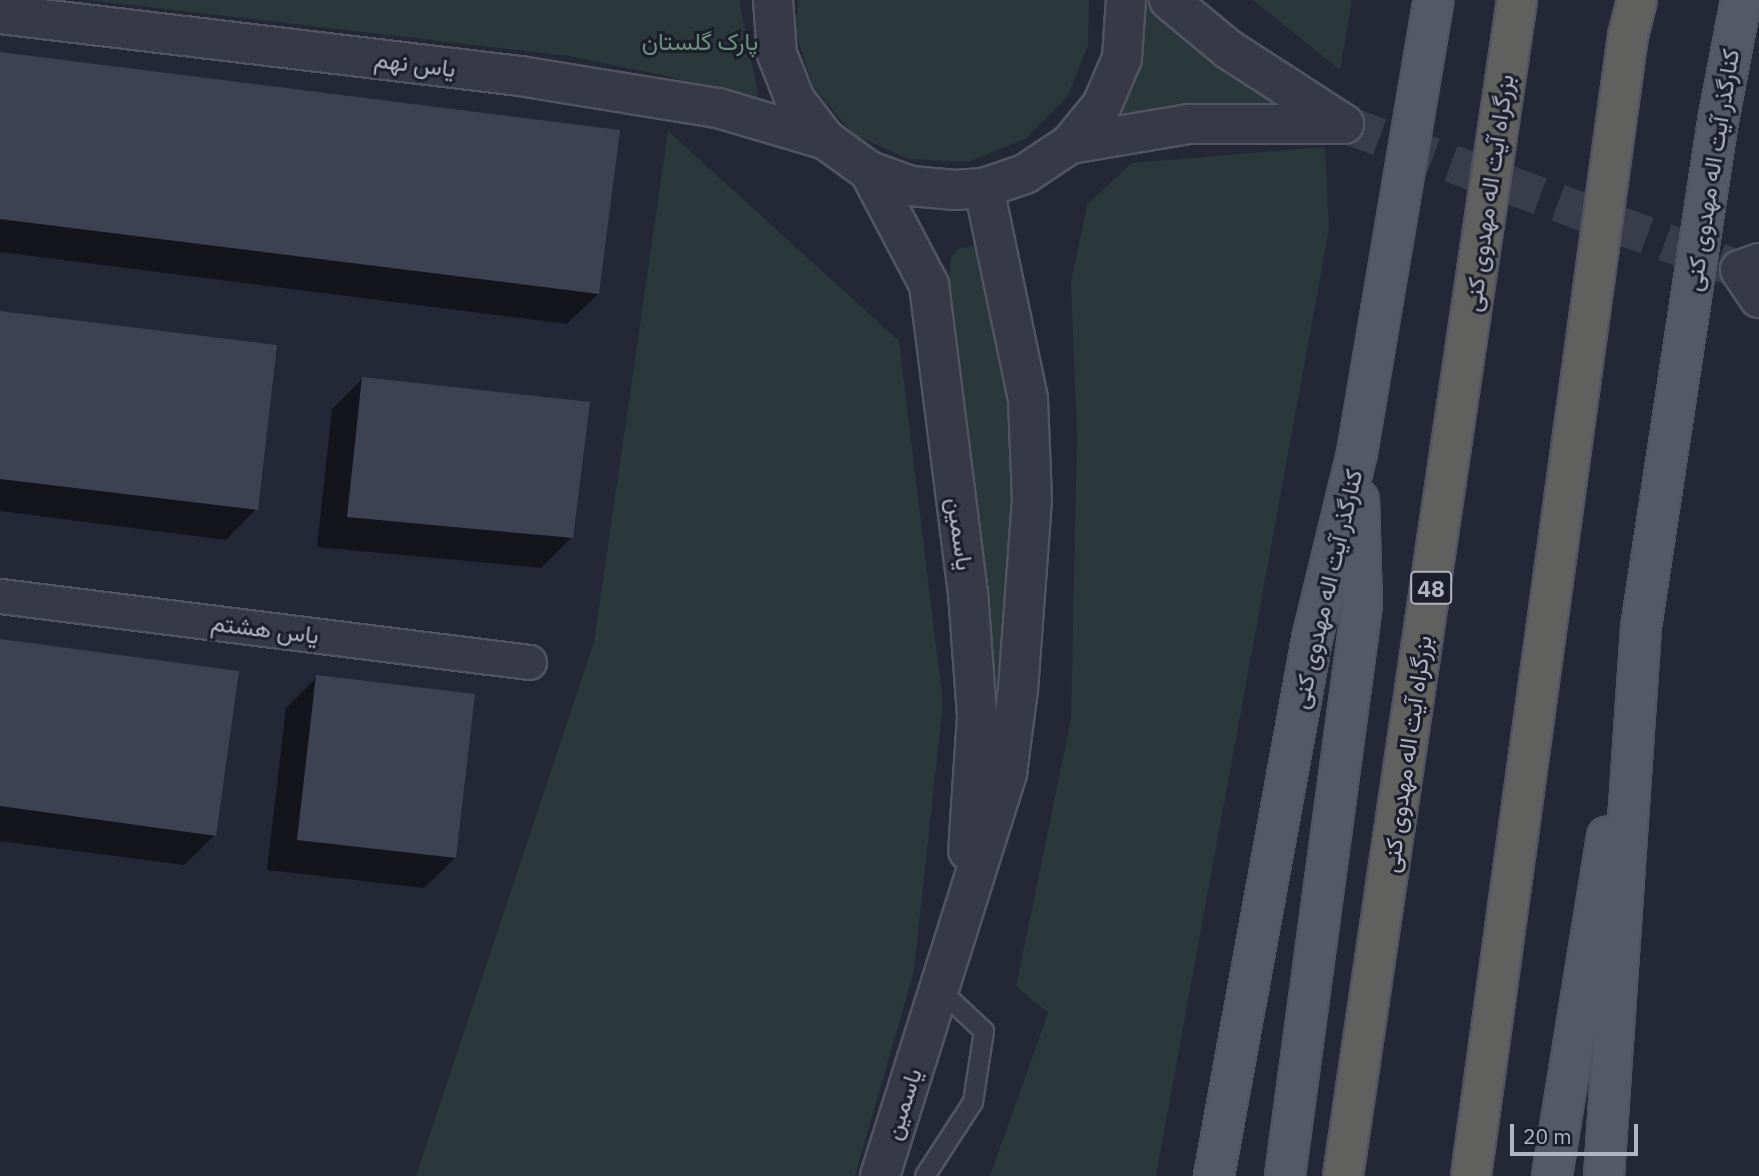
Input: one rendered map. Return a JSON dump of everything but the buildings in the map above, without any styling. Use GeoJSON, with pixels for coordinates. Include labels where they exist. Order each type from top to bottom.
{"type":"FeatureCollection","features":[{"type":"Feature","properties":{"kind":"highway","name":"بزرگراه آیت اله مهدوی کنی"},"geometry":{"type":"LineString","coordinates":[[1343,1176],[1517,0]]}},
{"type":"Feature","properties":{"kind":"highway"},"geometry":{"type":"LineString","coordinates":[[1471,1176],[1628,36],[1637,0]]}},
{"type":"Feature","properties":{"kind":"main road","name":"کنارگذر آیت اله مهدوی کنی"},"geometry":{"type":"LineString","coordinates":[[1214,1176],[1312,639],[1357,453],[1434,0]]}},
{"type":"Feature","properties":{"kind":"main road","name":"کنارگذر آیت اله مهدوی کنی"},"geometry":{"type":"LineString","coordinates":[[1604,1176],[1641,627],[1718,121],[1741,0]]}},
{"type":"Feature","properties":{"kind":"main road"},"geometry":{"type":"LineString","coordinates":[[1285,1176],[1362,605],[1357,453]]}},
{"type":"Feature","properties":{"kind":"main road"},"geometry":{"type":"LineString","coordinates":[[1552,1176],[1641,627]]}},
{"type":"Feature","properties":{"kind":"street"},"geometry":{"type":"LineString","coordinates":[[773,0],[777,54],[795,100],[826,139],[869,171],[911,186],[984,188],[1025,174],[1070,144],[1102,105],[1122,58],[1126,0]]}},
{"type":"Feature","properties":{"kind":"street"},"geometry":{"type":"LineString","coordinates":[[1070,144],[1191,124],[1345,124],[1228,49],[1169,0]]}},
{"type":"Feature","properties":{"kind":"street","name":"یاس نهم"},"geometry":{"type":"LineString","coordinates":[[0,14],[520,76],[718,108],[826,139]]}},
{"type":"Feature","properties":{"kind":"street","name":"یاسمین"},"geometry":{"type":"LineString","coordinates":[[869,171],[929,285],[968,593],[977,717],[965,913]]}},
{"type":"Feature","properties":{"kind":"street","name":"یاسمین"},"geometry":{"type":"LineString","coordinates":[[880,1176],[1007,773],[1031,500],[1028,399],[984,188]]}},
{"type":"Feature","properties":{"kind":"street"},"geometry":{"type":"LineString","coordinates":[[1759,263],[1740,270],[1759,298]]}},
{"type":"Feature","properties":{"kind":"street","name":"یاس هشتم"},"geometry":{"type":"LineString","coordinates":[[0,596],[529,662]]}},
{"type":"Feature","properties":{"kind":"lane"},"geometry":{"type":"LineString","coordinates":[[925,1176],[973,1102],[984,1031],[940,990]]}},
{"type":"Feature","properties":{"kind":"green space","name":"پارک گلستان"},"geometry":{"type":"Polygon","coordinates":[[[88,0],[739,0],[759,98],[753,104],[671,77],[569,56],[88,0]]]}},
{"type":"Feature","properties":{"kind":"green space"},"geometry":{"type":"Polygon","coordinates":[[[798,0],[1089,0],[1088,46],[1067,97],[1025,139],[968,162],[908,159],[853,134],[814,88],[795,31],[798,0]]]}},
{"type":"Feature","properties":{"kind":"green space"},"geometry":{"type":"Polygon","coordinates":[[[1141,0],[1152,0],[1253,92],[1302,117],[1107,126],[1141,0]]]}},
{"type":"Feature","properties":{"kind":"green space"},"geometry":{"type":"Polygon","coordinates":[[[1253,0],[1352,0],[1340,70],[1253,0]]]}},
{"type":"Feature","properties":{"kind":"green space"},"geometry":{"type":"Polygon","coordinates":[[[668,131],[899,341],[943,703],[914,971],[855,1176],[416,1176],[594,642],[668,131]]]}},
{"type":"Feature","properties":{"kind":"green space"},"geometry":{"type":"Polygon","coordinates":[[[1325,147],[1329,230],[1156,1176],[990,1176],[1048,1013],[1016,986],[1071,719],[1077,435],[1071,282],[1087,205],[1131,163],[1325,147]]]}},
{"type":"Feature","properties":{"kind":"green space"},"geometry":{"type":"Polygon","coordinates":[[[975,245],[1019,421],[997,776],[949,289],[951,257],[958,249],[975,245]]]}},
{"type":"Feature","properties":{"kind":"tunnel"},"geometry":{"type":"LineString","coordinates":[[1344,124],[1740,270]]}}]}
